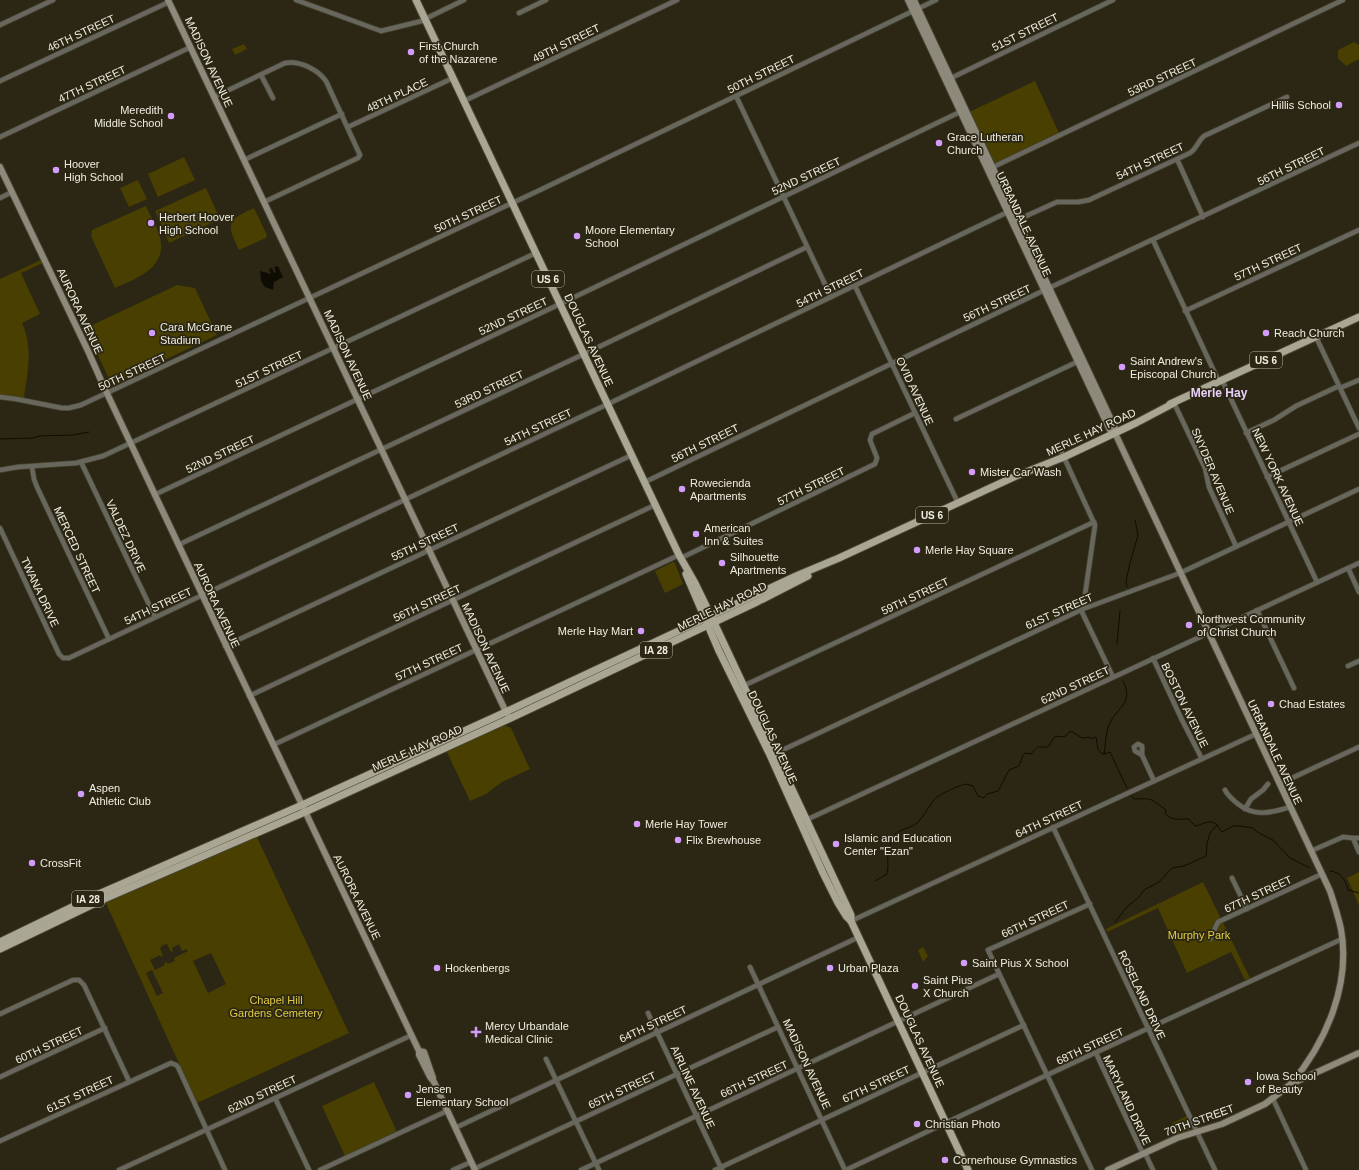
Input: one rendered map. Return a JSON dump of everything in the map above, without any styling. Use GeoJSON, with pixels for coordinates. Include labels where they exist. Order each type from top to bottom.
{"type":"FeatureCollection","features":[{"type":"Feature","properties":{"kind":"main road","name":"DOUGLAS AVENUE"},"geometry":{"type":"LineString","coordinates":[[416,0],[645,482],[740,688],[773,754],[833,894],[846,916],[851,921],[859,937],[968,1170]]}},
{"type":"Feature","properties":{"kind":"main road","name":"MERLE HAY ROAD"},"geometry":{"type":"LineString","coordinates":[[0,949],[104,899],[508,715],[710,621],[803,573],[839,558],[1063,455],[1113,430],[1359,317]]}},
{"type":"Feature","properties":{"kind":"main road","name":"MERLE HAY ROAD"},"geometry":{"type":"LineString","coordinates":[[0,942],[101,893],[303,808]]}},
{"type":"Feature","properties":{"kind":"street"},"geometry":{"type":"LineString","coordinates":[[0,25],[53,0]]}},
{"type":"Feature","properties":{"kind":"street"},"geometry":{"type":"LineString","coordinates":[[296,0],[381,31],[425,20],[464,0]]}},
{"type":"Feature","properties":{"kind":"street"},"geometry":{"type":"LineString","coordinates":[[519,13],[546,0]]}},
{"type":"Feature","properties":{"kind":"street","name":"49TH STREET"},"geometry":{"type":"LineString","coordinates":[[464,101],[676,0]]}},
{"type":"Feature","properties":{"kind":"street","name":"URBANDALE AVENUE"},"geometry":{"type":"LineString","coordinates":[[908,0],[916,10]]}},
{"type":"Feature","properties":{"kind":"street","name":"URBANDALE AVENUE"},"geometry":{"type":"LineString","coordinates":[[914,0],[916,10],[948,79],[1333,900],[1342,939],[1343,960],[1339,990],[1332,1014],[1322,1037],[1313,1053],[1291,1084]]}},
{"type":"Feature","properties":{"kind":"street","name":"50TH STREET"},"geometry":{"type":"LineString","coordinates":[[0,398],[16,399],[69,408],[76,407],[107,394],[512,203],[936,0]]}},
{"type":"Feature","properties":{"kind":"street","name":"51ST STREET"},"geometry":{"type":"LineString","coordinates":[[948,79],[1113,0]]}},
{"type":"Feature","properties":{"kind":"street","name":"53RD STREET"},"geometry":{"type":"LineString","coordinates":[[990,168],[1343,0]]}},
{"type":"Feature","properties":{"kind":"street","name":"MADISON AVENUE"},"geometry":{"type":"LineString","coordinates":[[169,1],[508,715]]}},
{"type":"Feature","properties":{"kind":"street","name":"46TH STREET"},"geometry":{"type":"LineString","coordinates":[[0,81],[169,1]]}},
{"type":"Feature","properties":{"kind":"street","name":"47TH STREET"},"geometry":{"type":"LineString","coordinates":[[0,137],[191,47]]}},
{"type":"Feature","properties":{"kind":"street"},"geometry":{"type":"LineString","coordinates":[[214,97],[291,62],[315,70],[322,75],[342,114],[360,152],[360,156],[264,202]]}},
{"type":"Feature","properties":{"kind":"street"},"geometry":{"type":"LineString","coordinates":[[261,75],[273,98]]}},
{"type":"Feature","properties":{"kind":"street","name":"48TH PLACE"},"geometry":{"type":"LineString","coordinates":[[348,127],[453,78]]}},
{"type":"Feature","properties":{"kind":"street"},"geometry":{"type":"LineString","coordinates":[[736,96],[830,297]]}},
{"type":"Feature","properties":{"kind":"street","name":"54TH STREET"},"geometry":{"type":"LineString","coordinates":[[1015,221],[1057,202],[1078,202],[1089,200],[1193,151],[1204,136],[1287,96]]}},
{"type":"Feature","properties":{"kind":"street","name":"52ND STREET"},"geometry":{"type":"LineString","coordinates":[[154,494],[560,304],[963,111]]}},
{"type":"Feature","properties":{"kind":"street"},"geometry":{"type":"LineString","coordinates":[[244,160],[342,114]]}},
{"type":"Feature","properties":{"kind":"street","name":"56TH STREET"},"geometry":{"type":"LineString","coordinates":[[645,482],[892,363],[1359,143]]}},
{"type":"Feature","properties":{"kind":"street"},"geometry":{"type":"LineString","coordinates":[[1177,159],[1203,217]]}},
{"type":"Feature","properties":{"kind":"street","name":"AURORA AVENUE"},"geometry":{"type":"LineString","coordinates":[[0,167],[88,351],[225,646],[419,1051],[424,1052],[434,1082],[475,1170]]}},
{"type":"Feature","properties":{"kind":"street"},"geometry":{"type":"LineString","coordinates":[[0,198],[12,192]]}},
{"type":"Feature","properties":{"kind":"street","name":"54TH STREET"},"geometry":{"type":"LineString","coordinates":[[69,658],[608,404],[1010,211]]}},
{"type":"Feature","properties":{"kind":"street","name":"57TH STREET"},"geometry":{"type":"LineString","coordinates":[[1185,311],[1359,230]]}},
{"type":"Feature","properties":{"kind":"street","name":"NEW YORK AVENUE"},"geometry":{"type":"LineString","coordinates":[[1153,240],[1185,311],[1246,433],[1317,582]]}},
{"type":"Feature","properties":{"kind":"street","name":"53RD STREET"},"geometry":{"type":"LineString","coordinates":[[178,545],[584,354],[807,247]]}},
{"type":"Feature","properties":{"kind":"street","name":"51ST STREET"},"geometry":{"type":"LineString","coordinates":[[0,470],[81,462],[103,456],[536,253]]}},
{"type":"Feature","properties":{"kind":"street","name":"OVID AVENUE"},"geometry":{"type":"LineString","coordinates":[[855,286],[958,503]]}},
{"type":"Feature","properties":{"kind":"street"},"geometry":{"type":"LineString","coordinates":[[1316,337],[1359,428]]}},
{"type":"Feature","properties":{"kind":"street"},"geometry":{"type":"LineString","coordinates":[[956,419],[1080,360]]}},
{"type":"Feature","properties":{"kind":"street"},"geometry":{"type":"LineString","coordinates":[[1246,433],[1274,420],[1296,406],[1359,380]]}},
{"type":"Feature","properties":{"kind":"street","name":"SNYDER AVENUE"},"geometry":{"type":"LineString","coordinates":[[1174,403],[1205,468],[1209,487],[1236,546]]}},
{"type":"Feature","properties":{"kind":"street","name":"57TH STREET"},"geometry":{"type":"LineString","coordinates":[[273,745],[680,557],[875,464],[877,458],[870,440],[872,434],[915,413]]}},
{"type":"Feature","properties":{"kind":"street"},"geometry":{"type":"LineString","coordinates":[[1267,477],[1359,434]]}},
{"type":"Feature","properties":{"kind":"street","name":"55TH STREET"},"geometry":{"type":"LineString","coordinates":[[225,646],[632,455]]}},
{"type":"Feature","properties":{"kind":"street"},"geometry":{"type":"LineString","coordinates":[[1063,455],[1094,522],[1095,528],[1082,609],[1113,677]]}},
{"type":"Feature","properties":{"kind":"street","name":"VALDEZ DRIVE"},"geometry":{"type":"LineString","coordinates":[[81,462],[155,617]]}},
{"type":"Feature","properties":{"kind":"street","name":"MERCED STREET"},"geometry":{"type":"LineString","coordinates":[[32,467],[34,479],[109,639]]}},
{"type":"Feature","properties":{"kind":"street","name":"61ST STREET"},"geometry":{"type":"LineString","coordinates":[[773,754],[1082,609],[1180,573],[1359,489]]}},
{"type":"Feature","properties":{"kind":"street","name":"56TH STREET"},"geometry":{"type":"LineString","coordinates":[[249,696],[655,505]]}},
{"type":"Feature","properties":{"kind":"street","name":"59TH STREET"},"geometry":{"type":"LineString","coordinates":[[740,688],[1094,522]]}},
{"type":"Feature","properties":{"kind":"street","name":"TWANA DRIVE"},"geometry":{"type":"LineString","coordinates":[[0,528],[59,654],[63,658],[69,658]]}},
{"type":"Feature","properties":{"kind":"street","name":"62ND STREET"},"geometry":{"type":"LineString","coordinates":[[802,822],[1359,563]]}},
{"type":"Feature","properties":{"kind":"street"},"geometry":{"type":"LineString","coordinates":[[1348,568],[1359,592]]}},
{"type":"Feature","properties":{"kind":"street"},"geometry":{"type":"LineString","coordinates":[[1257,610],[1294,688]]}},
{"type":"Feature","properties":{"kind":"street","name":"BOSTON AVENUE"},"geometry":{"type":"LineString","coordinates":[[1153,658],[1202,759]]}},
{"type":"Feature","properties":{"kind":"street"},"geometry":{"type":"LineString","coordinates":[[1348,666],[1359,661]]}},
{"type":"Feature","properties":{"kind":"street","name":"64TH STREET"},"geometry":{"type":"LineString","coordinates":[[851,921],[1256,734]]}},
{"type":"Feature","properties":{"kind":"street"},"geometry":{"type":"LineString","coordinates":[[1279,784],[1359,746]]}},
{"type":"Feature","properties":{"kind":"street"},"geometry":{"type":"LineString","coordinates":[[1142,755],[1154,781]]}},
{"type":"Feature","properties":{"kind":"street"},"geometry":{"type":"LineString","coordinates":[[1245,809],[1254,795],[1263,790],[1268,784]]}},
{"type":"Feature","properties":{"kind":"street"},"geometry":{"type":"LineString","coordinates":[[1225,790],[1233,800],[1250,812],[1260,813],[1290,807]]}},
{"type":"Feature","properties":{"kind":"street","name":"ROSELAND DRIVE"},"geometry":{"type":"LineString","coordinates":[[1053,827],[1215,1170]]}},
{"type":"Feature","properties":{"kind":"street"},"geometry":{"type":"LineString","coordinates":[[1311,851],[1342,837],[1359,838]]}},
{"type":"Feature","properties":{"kind":"street"},"geometry":{"type":"LineString","coordinates":[[1353,838],[1359,852]]}},
{"type":"Feature","properties":{"kind":"street","name":"67TH STREET"},"geometry":{"type":"LineString","coordinates":[[1210,939],[1218,922],[1322,874]]}},
{"type":"Feature","properties":{"kind":"street"},"geometry":{"type":"LineString","coordinates":[[1232,878],[1247,909]]}},
{"type":"Feature","properties":{"kind":"street","name":"66TH STREET"},"geometry":{"type":"LineString","coordinates":[[582,1170],[999,974],[988,950],[1090,904]]}},
{"type":"Feature","properties":{"kind":"street","name":"64TH STREET"},"geometry":{"type":"LineString","coordinates":[[455,1128],[859,937]]}},
{"type":"Feature","properties":{"kind":"street","name":"68TH STREET"},"geometry":{"type":"LineString","coordinates":[[846,1170],[1342,939]]}},
{"type":"Feature","properties":{"kind":"street","name":"MADISON AVENUE"},"geometry":{"type":"LineString","coordinates":[[750,967],[846,1170]]}},
{"type":"Feature","properties":{"kind":"street"},"geometry":{"type":"LineString","coordinates":[[999,974],[1092,1170]]}},
{"type":"Feature","properties":{"kind":"street"},"geometry":{"type":"LineString","coordinates":[[0,1014],[73,980],[79,980],[82,982],[105,1028],[129,1081]]}},
{"type":"Feature","properties":{"kind":"street","name":"AIRLINE AVENUE"},"geometry":{"type":"LineString","coordinates":[[648,1012],[722,1169]]}},
{"type":"Feature","properties":{"kind":"street","name":"67TH STREET"},"geometry":{"type":"LineString","coordinates":[[715,1170],[722,1169],[1024,1025]]}},
{"type":"Feature","properties":{"kind":"street","name":"65TH STREET"},"geometry":{"type":"LineString","coordinates":[[475,1170],[778,1027]]}},
{"type":"Feature","properties":{"kind":"street","name":"60TH STREET"},"geometry":{"type":"LineString","coordinates":[[0,1077],[105,1028]]}},
{"type":"Feature","properties":{"kind":"street","name":"62ND STREET"},"geometry":{"type":"LineString","coordinates":[[119,1170],[412,1035]]}},
{"type":"Feature","properties":{"kind":"street","name":"MARYLAND DRIVE"},"geometry":{"type":"LineString","coordinates":[[1096,1053],[1144,1153],[1154,1170]]}},
{"type":"Feature","properties":{"kind":"street","name":"70TH STREET"},"geometry":{"type":"LineString","coordinates":[[1108,1170],[1177,1138],[1222,1124],[1272,1099],[1291,1084],[1359,1053]]}},
{"type":"Feature","properties":{"kind":"street"},"geometry":{"type":"LineString","coordinates":[[546,1059],[599,1170]]}},
{"type":"Feature","properties":{"kind":"street","name":"61ST STREET"},"geometry":{"type":"LineString","coordinates":[[0,1141],[129,1081],[173,1063],[178,1067],[207,1130]]}},
{"type":"Feature","properties":{"kind":"street"},"geometry":{"type":"LineString","coordinates":[[275,1098],[309,1170]]}},
{"type":"Feature","properties":{"kind":"street"},"geometry":{"type":"LineString","coordinates":[[1272,1099],[1306,1170]]}},
{"type":"Feature","properties":{"kind":"street"},"geometry":{"type":"LineString","coordinates":[[320,1170],[447,1111]]}},
{"type":"Feature","properties":{"kind":"street"},"geometry":{"type":"LineString","coordinates":[[207,1130],[225,1170]]}},
{"type":"Feature","properties":{"kind":"street"},"geometry":{"type":"LineString","coordinates":[[453,1170],[471,1162]]}},
{"type":"Feature","properties":{"kind":"green space"},"geometry":{"type":"Polygon","coordinates":[[[1354,42],[1359,45],[1359,59],[1346,66],[1338,58],[1338,50],[1354,42]]]}},
{"type":"Feature","properties":{"kind":"green space"},"geometry":{"type":"Polygon","coordinates":[[[244,44],[247,49],[235,55],[232,49],[244,44]]]}},
{"type":"Feature","properties":{"kind":"green space"},"geometry":{"type":"Polygon","coordinates":[[[1035,81],[1060,135],[993,167],[967,113],[1035,81]]]}},
{"type":"Feature","properties":{"kind":"green space"},"geometry":{"type":"Polygon","coordinates":[[[184,157],[195,180],[158,197],[148,174],[184,157]]]}},
{"type":"Feature","properties":{"kind":"green space"},"geometry":{"type":"Polygon","coordinates":[[[138,180],[147,199],[129,207],[120,188],[138,180]]]}},
{"type":"Feature","properties":{"kind":"green space"},"geometry":{"type":"Polygon","coordinates":[[[206,188],[220,219],[169,243],[155,211],[206,188]]]}},
{"type":"Feature","properties":{"kind":"green space"},"geometry":{"type":"Polygon","coordinates":[[[146,206],[159,234],[161,245],[160,255],[156,263],[149,270],[133,280],[115,288],[91,236],[92,230],[146,206]]]}},
{"type":"Feature","properties":{"kind":"green space"},"geometry":{"type":"Polygon","coordinates":[[[254,208],[267,235],[266,238],[239,250],[232,234],[232,223],[238,216],[254,208]]]}},
{"type":"Feature","properties":{"kind":"green space"},"geometry":{"type":"Polygon","coordinates":[[[41,260],[43,263],[21,273],[40,314],[22,323],[26,333],[29,352],[24,400],[0,397],[0,279],[41,260]]]}},
{"type":"Feature","properties":{"kind":"green space","name":"Cara McGrane Stadium"},"geometry":{"type":"Polygon","coordinates":[[[177,285],[195,288],[217,335],[112,385],[86,328],[177,285]]]}},
{"type":"Feature","properties":{"kind":"green space"},"geometry":{"type":"Polygon","coordinates":[[[673,562],[675,563],[683,584],[665,593],[655,571],[673,562]]]}},
{"type":"Feature","properties":{"kind":"green space"},"geometry":{"type":"Polygon","coordinates":[[[501,726],[511,728],[530,769],[502,782],[486,794],[470,801],[446,750],[501,726]]]}},
{"type":"Feature","properties":{"kind":"green space","name":"Chapel Hill Gardens Cemetery"},"geometry":{"type":"Polygon","coordinates":[[[255,833],[349,1033],[197,1103],[104,899],[255,833]],[[167,944],[160,948],[163,956],[161,957],[160,955],[150,960],[155,970],[165,965],[164,963],[166,962],[168,964],[175,961],[174,958],[188,951],[186,949],[182,951],[179,944],[172,948],[173,951],[171,952],[167,944]],[[211,953],[193,961],[208,993],[226,984],[211,953]],[[152,970],[146,973],[157,996],[163,993],[152,970]]]}},
{"type":"Feature","properties":{"kind":"green space"},"geometry":{"type":"Polygon","coordinates":[[[1359,872],[1359,905],[1347,878],[1359,872]]]}},
{"type":"Feature","properties":{"kind":"green space","name":"Murphy Park"},"geometry":{"type":"Polygon","coordinates":[[[1203,882],[1250,978],[1245,980],[1231,952],[1187,973],[1158,908],[1107,932],[1106,929],[1203,882]]]}},
{"type":"Feature","properties":{"kind":"green space"},"geometry":{"type":"Polygon","coordinates":[[[923,947],[928,956],[923,962],[918,950],[923,947]]]}},
{"type":"Feature","properties":{"kind":"green space"},"geometry":{"type":"Polygon","coordinates":[[[374,1082],[397,1132],[345,1156],[322,1106],[374,1082]]]}},
{"type":"Feature","properties":{"kind":"green space"},"geometry":{"type":"Polygon","coordinates":[[[1189,1115],[1197,1132],[1179,1138],[1172,1123],[1189,1115]]]}},
{"type":"Feature","properties":{"kind":"shaded area"},"geometry":{"type":"Polygon","coordinates":[[[278,266],[283,277],[274,282],[273,290],[265,287],[261,281],[260,271],[271,274],[269,269],[272,268],[274,273],[276,272],[274,267],[278,266]]]}},
{"type":"Feature","properties":{"kind":"waterway"},"geometry":{"type":"LineString","coordinates":[[0,439],[73,435],[89,432]]}},
{"type":"Feature","properties":{"kind":"waterway"},"geometry":{"type":"LineString","coordinates":[[1127,587],[1126,581],[1138,535],[1135,520]]}},
{"type":"Feature","properties":{"kind":"waterway"},"geometry":{"type":"LineString","coordinates":[[1117,644],[1120,611]]}},
{"type":"Feature","properties":{"kind":"waterway"},"geometry":{"type":"LineString","coordinates":[[1104,754],[1109,725],[1126,700],[1127,695],[1123,681]]}},
{"type":"Feature","properties":{"kind":"waterway"},"geometry":{"type":"LineString","coordinates":[[875,881],[887,874],[888,855],[892,839],[895,834],[917,823],[936,798],[953,788],[966,784],[973,786],[978,796],[984,798],[987,794],[998,791],[1009,770],[1019,766],[1025,753],[1031,754],[1038,747],[1048,747],[1055,736],[1064,737],[1071,731],[1082,738],[1090,737],[1091,739],[1096,737],[1098,749],[1104,754]]}},
{"type":"Feature","properties":{"kind":"waterway"},"geometry":{"type":"LineString","coordinates":[[1104,754],[1110,752],[1127,788]]}},
{"type":"Feature","properties":{"kind":"waterway"},"geometry":{"type":"LineString","coordinates":[[1131,795],[1134,799],[1152,800],[1166,810],[1165,813],[1167,816],[1176,819],[1189,819],[1196,826],[1206,822],[1211,822],[1216,824],[1222,832],[1233,826],[1253,828],[1257,832],[1273,840],[1290,858],[1310,868]]}},
{"type":"Feature","properties":{"kind":"waterway"},"geometry":{"type":"LineString","coordinates":[[1115,922],[1126,908],[1139,897],[1144,890],[1159,882],[1172,868],[1184,866],[1206,856],[1210,833],[1217,825]]}},
{"type":"Feature","properties":{"kind":"waterway"},"geometry":{"type":"LineString","coordinates":[[1330,871],[1337,873],[1342,877],[1348,890],[1359,893]]}},
{"type":"Feature","properties":{"kind":"place","name":"First Church of the Nazarene"},"geometry":{"type":"Point","coordinates":[411,52]}},
{"type":"Feature","properties":{"kind":"place","name":"Hillis School"},"geometry":{"type":"Point","coordinates":[1339,105]}},
{"type":"Feature","properties":{"kind":"place","name":"Meredith Middle School"},"geometry":{"type":"Point","coordinates":[171,116]}},
{"type":"Feature","properties":{"kind":"place","name":"Grace Lutheran Church"},"geometry":{"type":"Point","coordinates":[939,143]}},
{"type":"Feature","properties":{"kind":"place","name":"Hoover High School"},"geometry":{"type":"Point","coordinates":[56,170]}},
{"type":"Feature","properties":{"kind":"place","name":"Herbert Hoover High School"},"geometry":{"type":"Point","coordinates":[151,223]}},
{"type":"Feature","properties":{"kind":"place","name":"Moore Elementary School"},"geometry":{"type":"Point","coordinates":[577,236]}},
{"type":"Feature","properties":{"kind":"place","name":"Cara McGrane Stadium"},"geometry":{"type":"Point","coordinates":[152,333]}},
{"type":"Feature","properties":{"kind":"place","name":"Reach Church"},"geometry":{"type":"Point","coordinates":[1266,333]}},
{"type":"Feature","properties":{"kind":"place","name":"Saint Andrew's Episcopal Church"},"geometry":{"type":"Point","coordinates":[1122,367]}},
{"type":"Feature","properties":{"kind":"place","name":"Mister Car Wash"},"geometry":{"type":"Point","coordinates":[972,472]}},
{"type":"Feature","properties":{"kind":"place","name":"Rowecienda Apartments"},"geometry":{"type":"Point","coordinates":[682,489]}},
{"type":"Feature","properties":{"kind":"place","name":"American Inn & Suites"},"geometry":{"type":"Point","coordinates":[696,534]}},
{"type":"Feature","properties":{"kind":"place","name":"Merle Hay Square"},"geometry":{"type":"Point","coordinates":[917,550]}},
{"type":"Feature","properties":{"kind":"place","name":"Silhouette Apartments"},"geometry":{"type":"Point","coordinates":[722,563]}},
{"type":"Feature","properties":{"kind":"place","name":"Northwest Community of Christ Church"},"geometry":{"type":"Point","coordinates":[1189,625]}},
{"type":"Feature","properties":{"kind":"place","name":"Merle Hay Mart"},"geometry":{"type":"Point","coordinates":[641,631]}},
{"type":"Feature","properties":{"kind":"place","name":"Chad Estates"},"geometry":{"type":"Point","coordinates":[1271,704]}},
{"type":"Feature","properties":{"kind":"place","name":"Aspen Athletic Club"},"geometry":{"type":"Point","coordinates":[81,794]}},
{"type":"Feature","properties":{"kind":"place","name":"Merle Hay Tower"},"geometry":{"type":"Point","coordinates":[637,824]}},
{"type":"Feature","properties":{"kind":"place","name":"Flix Brewhouse"},"geometry":{"type":"Point","coordinates":[678,840]}},
{"type":"Feature","properties":{"kind":"place","name":"Islamic and Education Center \"Ezan\""},"geometry":{"type":"Point","coordinates":[836,844]}},
{"type":"Feature","properties":{"kind":"place","name":"CrossFit"},"geometry":{"type":"Point","coordinates":[32,863]}},
{"type":"Feature","properties":{"kind":"place","name":"Saint Pius X School"},"geometry":{"type":"Point","coordinates":[964,963]}},
{"type":"Feature","properties":{"kind":"place","name":"Hockenbergs"},"geometry":{"type":"Point","coordinates":[437,968]}},
{"type":"Feature","properties":{"kind":"place","name":"Urban Plaza"},"geometry":{"type":"Point","coordinates":[830,968]}},
{"type":"Feature","properties":{"kind":"place","name":"Saint Pius X Church"},"geometry":{"type":"Point","coordinates":[915,986]}},
{"type":"Feature","properties":{"kind":"place","name":"Mercy Urbandale Medical Clinic"},"geometry":{"type":"Point","coordinates":[476,1032]}},
{"type":"Feature","properties":{"kind":"place","name":"Iowa School of Beauty"},"geometry":{"type":"Point","coordinates":[1248,1082]}},
{"type":"Feature","properties":{"kind":"place","name":"Jensen Elementary School"},"geometry":{"type":"Point","coordinates":[408,1095]}},
{"type":"Feature","properties":{"kind":"place","name":"Christian Photo"},"geometry":{"type":"Point","coordinates":[917,1124]}},
{"type":"Feature","properties":{"kind":"place","name":"Cornerhouse Gymnastics"},"geometry":{"type":"Point","coordinates":[945,1160]}},
{"type":"Feature","properties":{"kind":"district","name":"Merle Hay"},"geometry":{"type":"Point","coordinates":[1219,393]}}]}
